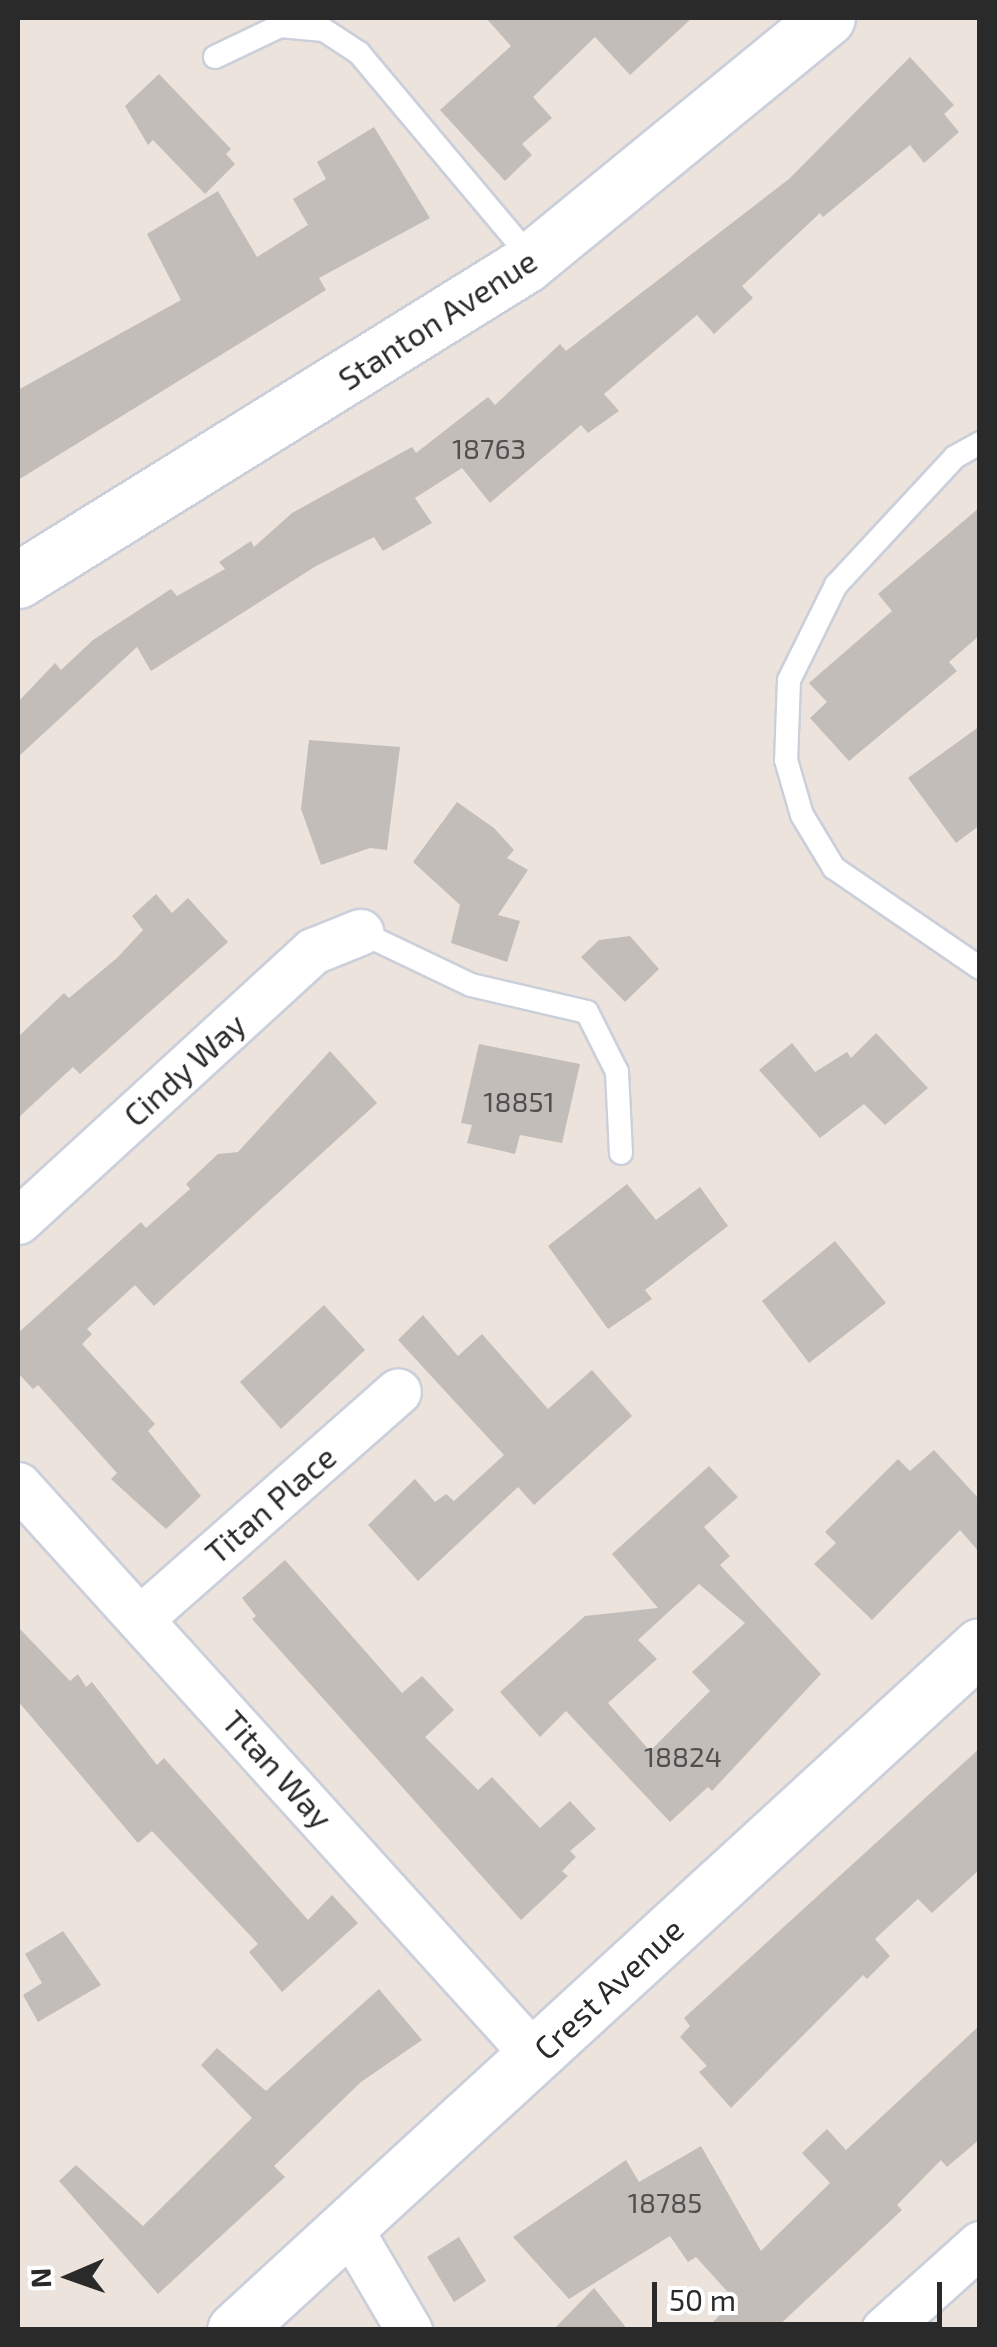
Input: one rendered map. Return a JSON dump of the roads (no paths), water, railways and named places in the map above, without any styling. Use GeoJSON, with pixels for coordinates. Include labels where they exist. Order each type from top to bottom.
{"type":"FeatureCollection","features":[{"type":"Feature","properties":{"kind":"street","name":"Stanton Avenue"},"geometry":{"type":"LineString","coordinates":[[18,580],[532,258],[827,18]]}},
{"type":"Feature","properties":{"kind":"street","name":"Cindy Way"},"geometry":{"type":"LineString","coordinates":[[18,1221],[313,951],[360,932]]}},
{"type":"Feature","properties":{"kind":"street","name":"Titan Place"},"geometry":{"type":"LineString","coordinates":[[142,1616],[398,1391]]}},
{"type":"Feature","properties":{"kind":"street","name":"Titan Way"},"geometry":{"type":"LineString","coordinates":[[18,1485],[142,1616],[534,2056]]}},
{"type":"Feature","properties":{"kind":"street","name":"Crest Avenue"},"geometry":{"type":"LineString","coordinates":[[235,2330],[980,1646]]}},
{"type":"Feature","properties":{"kind":"street"},"geometry":{"type":"LineString","coordinates":[[348,2226],[409,2330]]}},
{"type":"Feature","properties":{"kind":"street"},"geometry":{"type":"LineString","coordinates":[[884,2330],[980,2244]]}},
{"type":"Feature","properties":{"kind":"lane"},"geometry":{"type":"LineString","coordinates":[[215,57],[280,26],[324,30],[358,53],[532,258]]}},
{"type":"Feature","properties":{"kind":"lane"},"geometry":{"type":"LineString","coordinates":[[980,443],[955,457],[836,585],[789,680],[786,760],[802,815],[834,868],[980,968]]}},
{"type":"Feature","properties":{"kind":"lane"},"geometry":{"type":"LineString","coordinates":[[360,932],[472,986],[588,1012],[616,1072],[621,1154]]}}]}
